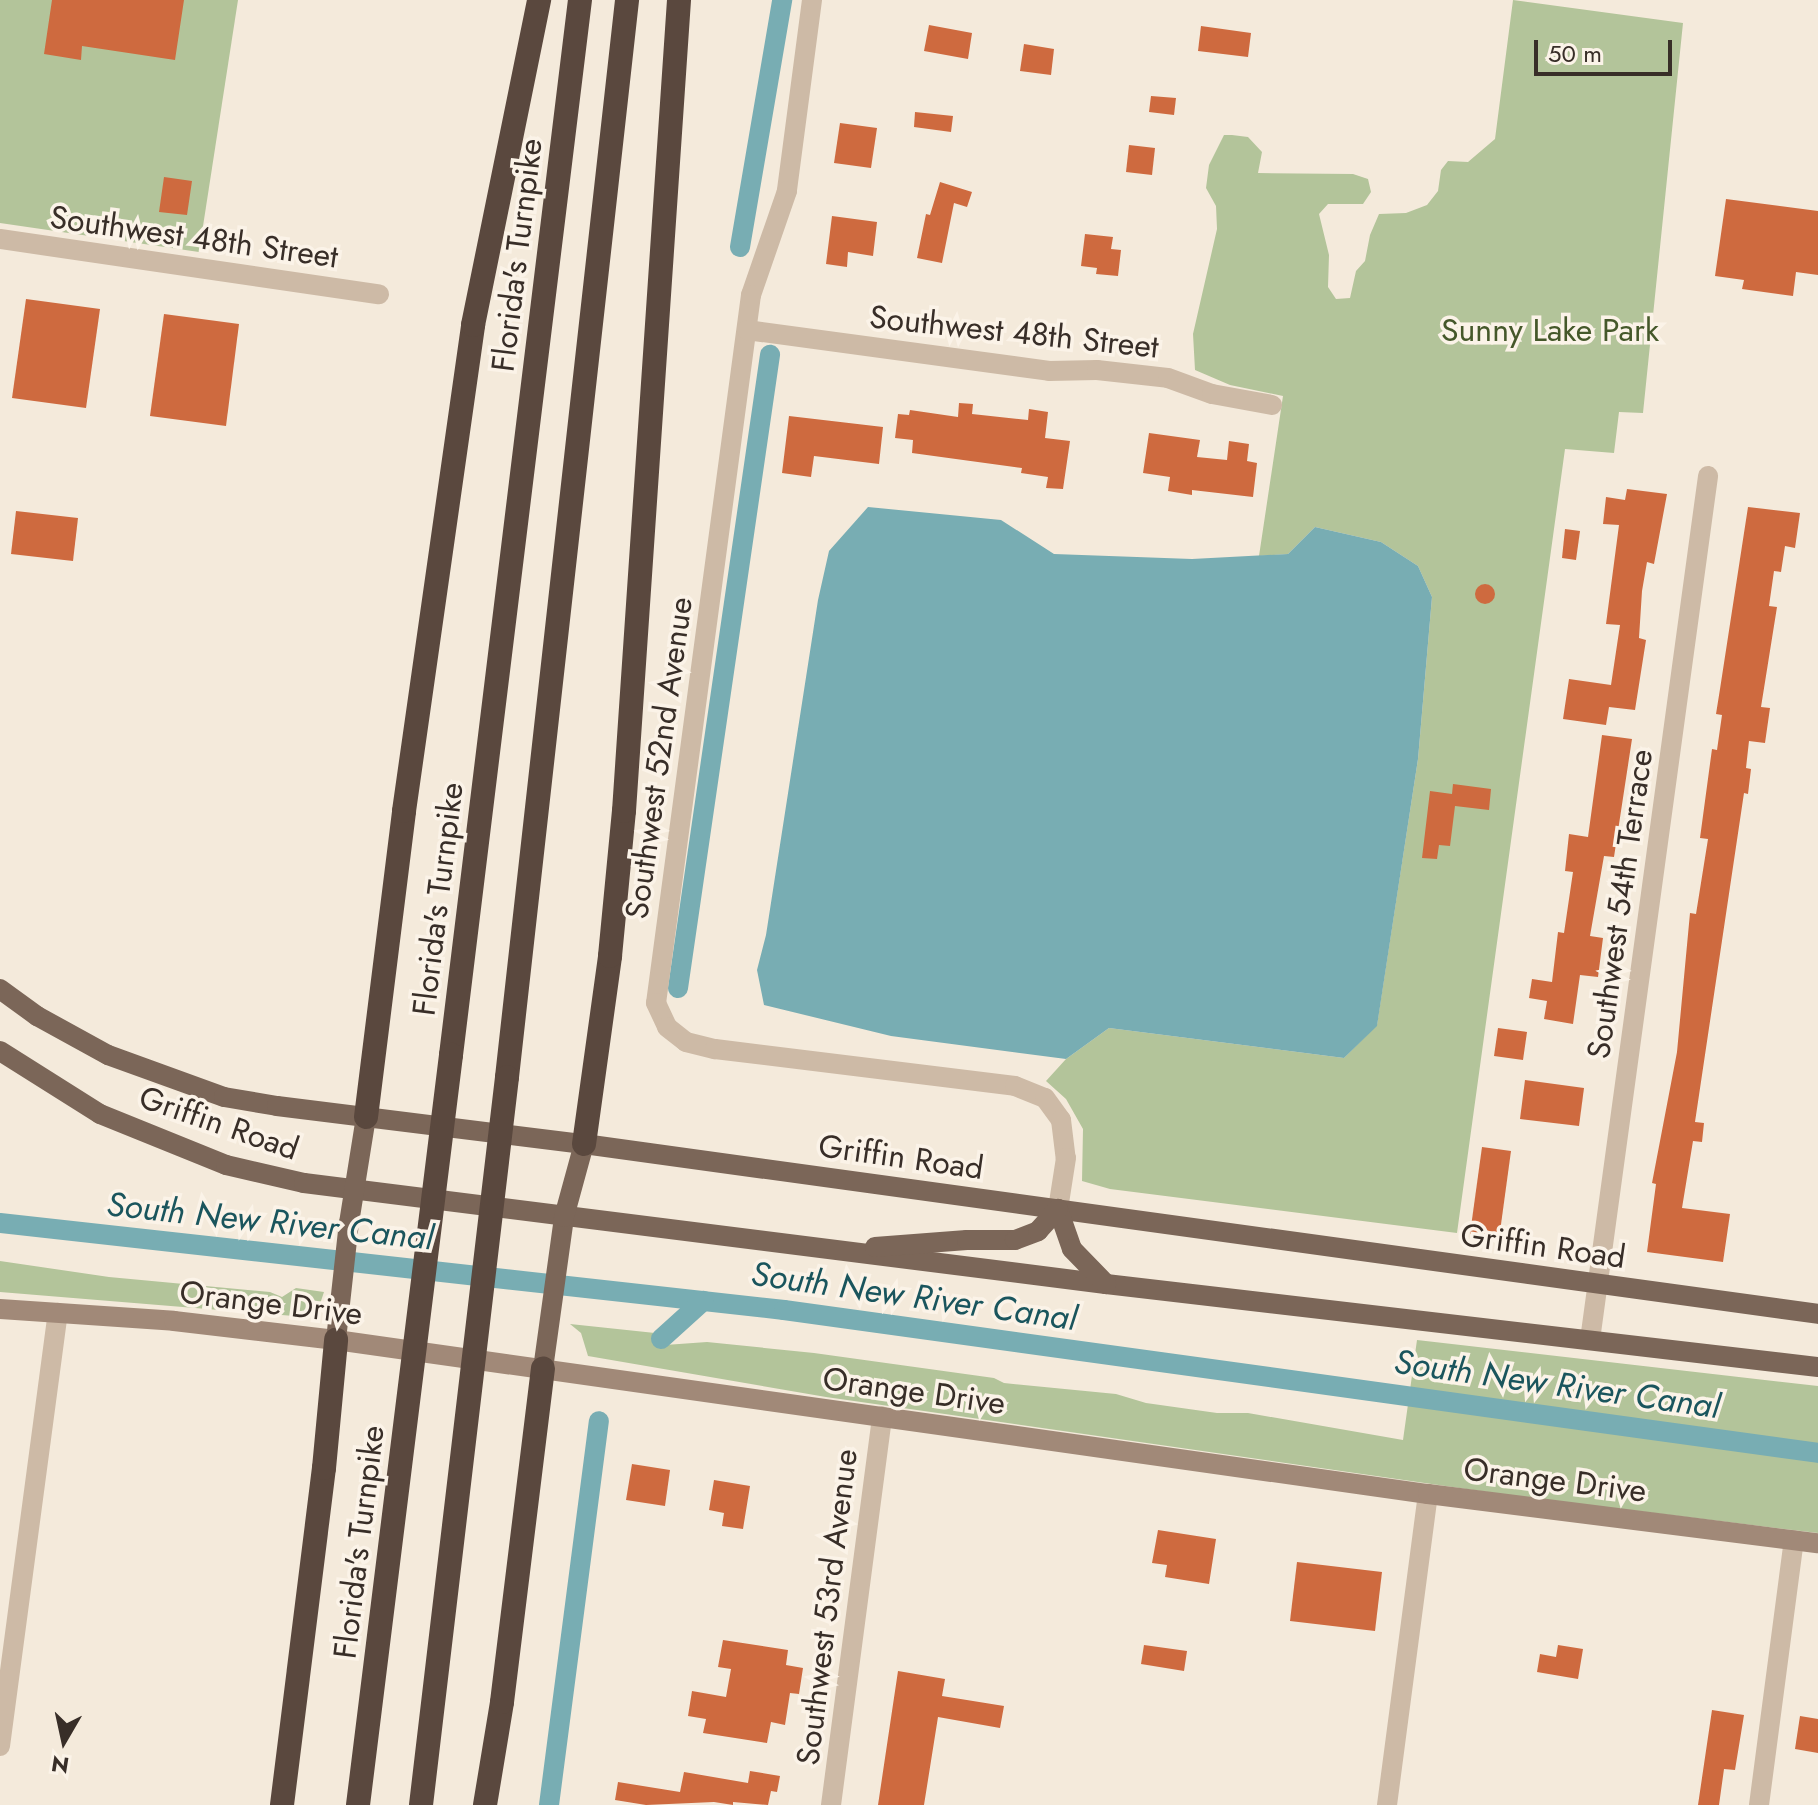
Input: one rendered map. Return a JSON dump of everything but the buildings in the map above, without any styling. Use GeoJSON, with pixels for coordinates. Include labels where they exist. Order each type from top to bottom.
{"type":"FeatureCollection","features":[{"type":"Feature","properties":{"kind":"highway"},"geometry":{"type":"LineString","coordinates":[[366,1117],[404,811],[473,325],[539,0]]}},
{"type":"Feature","properties":{"kind":"highway","name":"Florida's Turnpike"},"geometry":{"type":"LineString","coordinates":[[358,1805],[580,0]]}},
{"type":"Feature","properties":{"kind":"highway"},"geometry":{"type":"LineString","coordinates":[[421,1805],[507,1077],[627,0]]}},
{"type":"Feature","properties":{"kind":"highway"},"geometry":{"type":"LineString","coordinates":[[584,1144],[607,986],[623,826],[679,0]]}},
{"type":"Feature","properties":{"kind":"highway"},"geometry":{"type":"LineString","coordinates":[[282,1805],[324,1468],[336,1340]]}},
{"type":"Feature","properties":{"kind":"highway"},"geometry":{"type":"LineString","coordinates":[[485,1805],[502,1702],[543,1369]]}},
{"type":"Feature","properties":{"kind":"main road","name":"Griffin Road"},"geometry":{"type":"LineString","coordinates":[[0,989],[37,1016],[108,1055],[224,1097],[307,1111],[584,1144],[1818,1314]]}},
{"type":"Feature","properties":{"kind":"main road","name":"Griffin Road"},"geometry":{"type":"LineString","coordinates":[[0,1051],[100,1114],[226,1165],[295,1182],[833,1251],[1818,1367]]}},
{"type":"Feature","properties":{"kind":"main road"},"geometry":{"type":"LineString","coordinates":[[336,1340],[339,1297],[366,1117]]}},
{"type":"Feature","properties":{"kind":"main road"},"geometry":{"type":"LineString","coordinates":[[543,1369],[558,1249],[584,1144]]}},
{"type":"Feature","properties":{"kind":"main road"},"geometry":{"type":"LineString","coordinates":[[833,1251],[967,1240],[1015,1240],[1038,1231],[1058,1209],[1072,1249],[1106,1284]]}},
{"type":"Feature","properties":{"kind":"street","name":"Southwest 52nd Avenue"},"geometry":{"type":"LineString","coordinates":[[812,0],[787,191],[751,295],[656,1003],[667,1027],[686,1042],[715,1049],[1015,1086],[1045,1098],[1061,1120],[1065,1146],[1058,1209]]}},
{"type":"Feature","properties":{"kind":"street","name":"Southwest 48th Street"},"geometry":{"type":"LineString","coordinates":[[0,239],[379,294]]}},
{"type":"Feature","properties":{"kind":"street","name":"Southwest 48th Street"},"geometry":{"type":"LineString","coordinates":[[747,330],[1049,371],[1097,370],[1168,378],[1212,394],[1272,405]]}},
{"type":"Feature","properties":{"kind":"street","name":"Southwest 54th Terrace"},"geometry":{"type":"LineString","coordinates":[[1590,1340],[1708,476]]}},
{"type":"Feature","properties":{"kind":"street","name":"Orange Drive"},"geometry":{"type":"LineString","coordinates":[[0,1309],[174,1321],[336,1340],[1428,1494],[1818,1543]]}},
{"type":"Feature","properties":{"kind":"street"},"geometry":{"type":"LineString","coordinates":[[0,1746],[58,1313]]}},
{"type":"Feature","properties":{"kind":"street","name":"Southwest 53rd Avenue"},"geometry":{"type":"LineString","coordinates":[[831,1805],[882,1416]]}},
{"type":"Feature","properties":{"kind":"street"},"geometry":{"type":"LineString","coordinates":[[1387,1805],[1428,1494]]}},
{"type":"Feature","properties":{"kind":"street"},"geometry":{"type":"LineString","coordinates":[[1759,1805],[1794,1540]]}},
{"type":"Feature","properties":{"kind":"green space"},"geometry":{"type":"Polygon","coordinates":[[[0,0],[238,0],[199,252],[0,223],[0,0]]]}},
{"type":"Feature","properties":{"kind":"green space","name":"Sunny Lake Park"},"geometry":{"type":"Polygon","coordinates":[[[1513,0],[1683,23],[1643,413],[1619,412],[1614,453],[1565,449],[1457,1233],[1110,1189],[1082,1181],[1083,1129],[1066,1099],[1046,1081],[1066,1059],[1109,1028],[1344,1058],[1377,1025],[1418,759],[1432,597],[1418,566],[1381,542],[1315,527],[1288,554],[1259,556],[1283,396],[1230,385],[1195,370],[1193,334],[1217,229],[1216,206],[1206,188],[1209,165],[1224,135],[1232,135],[1248,137],[1262,152],[1258,173],[1353,174],[1368,179],[1371,192],[1363,204],[1328,204],[1319,214],[1329,255],[1328,287],[1336,299],[1350,298],[1356,271],[1365,261],[1370,235],[1379,214],[1406,213],[1427,205],[1438,191],[1441,170],[1448,161],[1468,162],[1495,139],[1513,0]]]}},
{"type":"Feature","properties":{"kind":"green space"},"geometry":{"type":"Polygon","coordinates":[[[0,1261],[109,1277],[270,1292],[282,1297],[296,1288],[324,1292],[318,1310],[294,1316],[0,1292],[0,1261]]]}},
{"type":"Feature","properties":{"kind":"green space"},"geometry":{"type":"Polygon","coordinates":[[[570,1324],[655,1333],[665,1345],[707,1342],[814,1353],[994,1378],[1004,1383],[1116,1394],[1146,1403],[1217,1413],[1248,1413],[1403,1440],[1417,1340],[1818,1386],[1818,1533],[1522,1497],[826,1397],[588,1356],[581,1333],[570,1324]]]}},
{"type":"Feature","properties":{"kind":"water"},"geometry":{"type":"Polygon","coordinates":[[[868,507],[1001,520],[1054,554],[1192,559],[1288,554],[1315,527],[1381,542],[1418,566],[1432,597],[1418,759],[1377,1026],[1344,1058],[1109,1028],[1066,1059],[891,1036],[764,1005],[757,970],[766,935],[818,600],[829,551],[868,507]]]}},
{"type":"Feature","properties":{"kind":"waterway"},"geometry":{"type":"LineString","coordinates":[[740,247],[782,0]]}},
{"type":"Feature","properties":{"kind":"waterway"},"geometry":{"type":"LineString","coordinates":[[678,988],[770,355]]}},
{"type":"Feature","properties":{"kind":"waterway","name":"South New River Canal"},"geometry":{"type":"LineString","coordinates":[[0,1223],[784,1310],[1818,1453]]}},
{"type":"Feature","properties":{"kind":"waterway"},"geometry":{"type":"LineString","coordinates":[[661,1339],[703,1301]]}},
{"type":"Feature","properties":{"kind":"waterway"},"geometry":{"type":"LineString","coordinates":[[549,1805],[599,1421]]}}]}
